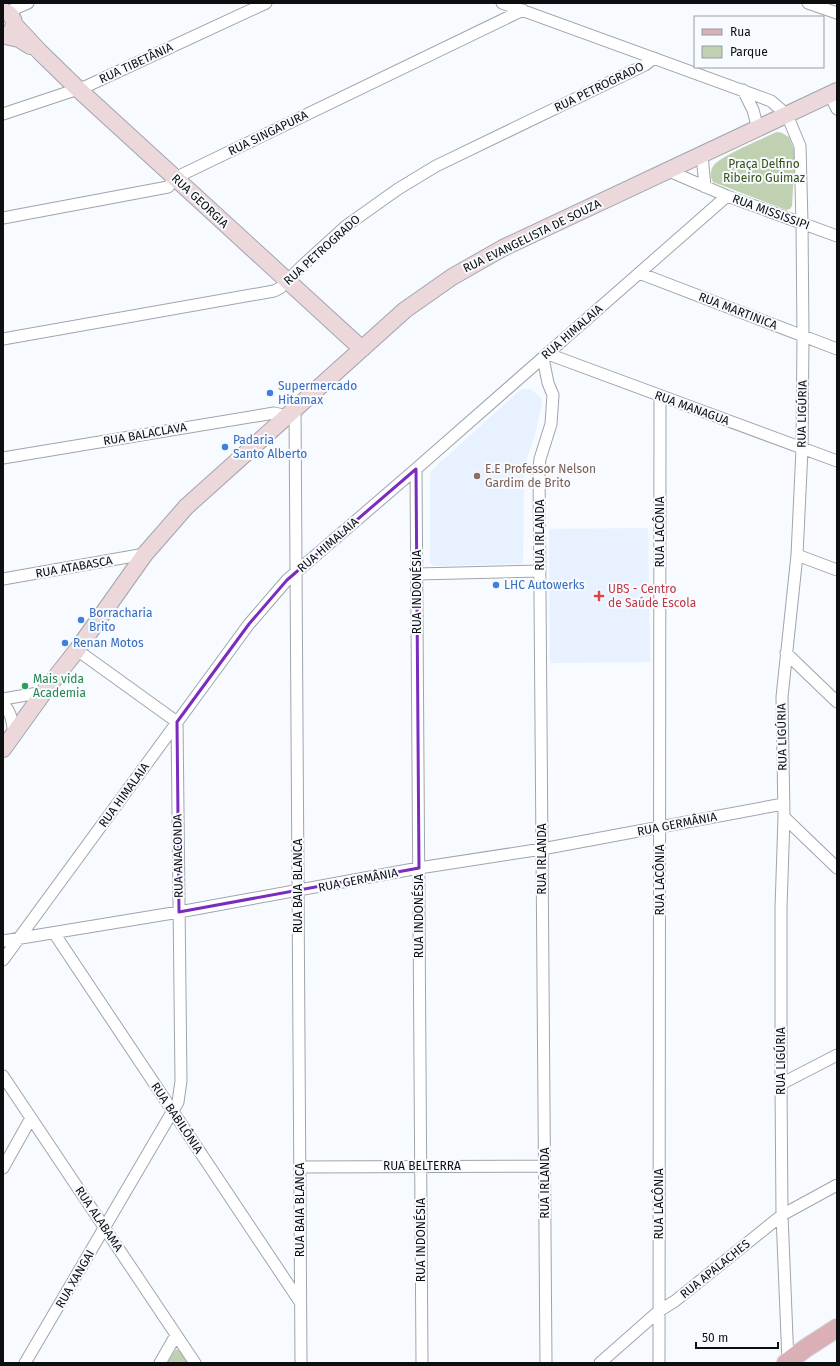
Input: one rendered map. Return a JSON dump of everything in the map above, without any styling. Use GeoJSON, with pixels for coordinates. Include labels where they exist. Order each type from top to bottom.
{"type":"FeatureCollection","features":[{"type":"Feature","properties":{"kind":"main road","name":"RUA GEORGIA"},"geometry":{"type":"LineString","coordinates":[[12,18],[19,39],[40,52],[78,90],[362,349]]}},
{"type":"Feature","properties":{"kind":"main road","name":"RUA EVANGELISTA DE SOUZA"},"geometry":{"type":"LineString","coordinates":[[3,749],[44,692],[78,650],[145,554],[186,507],[411,306],[452,277],[503,248],[787,115],[835,98]]}},
{"type":"Feature","properties":{"kind":"main road"},"geometry":{"type":"LineString","coordinates":[[787,1362],[837,1328]]}},
{"type":"Feature","properties":{"kind":"street","name":"RUA TIBETÂNIA"},"geometry":{"type":"LineString","coordinates":[[3,114],[78,90],[266,3]]}},
{"type":"Feature","properties":{"kind":"street"},"geometry":{"type":"LineString","coordinates":[[502,3],[771,101],[787,115]]}},
{"type":"Feature","properties":{"kind":"street"},"geometry":{"type":"LineString","coordinates":[[808,3],[837,13]]}},
{"type":"Feature","properties":{"kind":"street","name":"RUA SINGAPURA"},"geometry":{"type":"LineString","coordinates":[[3,218],[168,187],[175,178],[523,10]]}},
{"type":"Feature","properties":{"kind":"street","name":"RUA PETROGRADO"},"geometry":{"type":"LineString","coordinates":[[3,339],[274,291],[280,288],[346,226],[392,193],[436,166],[645,66],[654,58]]}},
{"type":"Feature","properties":{"kind":"street"},"geometry":{"type":"LineString","coordinates":[[743,90],[753,110],[758,129]]}},
{"type":"Feature","properties":{"kind":"street","name":"RUA LIGÚRIA"},"geometry":{"type":"LineString","coordinates":[[787,115],[800,146],[803,336],[802,448],[797,555],[782,697],[784,817],[781,908],[781,1084],[782,1215],[787,1362]]}},
{"type":"Feature","properties":{"kind":"street"},"geometry":{"type":"LineString","coordinates":[[702,155],[705,187]]}},
{"type":"Feature","properties":{"kind":"street","name":"RUA MISSISSIPI"},"geometry":{"type":"LineString","coordinates":[[669,170],[726,196],[837,236]]}},
{"type":"Feature","properties":{"kind":"street","name":"RUA HIMALAIA"},"geometry":{"type":"LineString","coordinates":[[3,960],[267,601],[296,572],[416,469],[726,196]]}},
{"type":"Feature","properties":{"kind":"street","name":"RUA MARTINICA"},"geometry":{"type":"LineString","coordinates":[[639,274],[837,349]]}},
{"type":"Feature","properties":{"kind":"street","name":"RUA MANAGUA"},"geometry":{"type":"LineString","coordinates":[[545,356],[660,396],[837,461]]}},
{"type":"Feature","properties":{"kind":"street","name":"RUA IRLANDA"},"geometry":{"type":"LineString","coordinates":[[545,356],[548,383],[553,395],[551,424],[540,459],[539,468],[546,1363]]}},
{"type":"Feature","properties":{"kind":"street","name":"RUA LACÔNIA"},"geometry":{"type":"LineString","coordinates":[[659,1363],[660,396]]}},
{"type":"Feature","properties":{"kind":"street","name":"RUA BALACLAVA"},"geometry":{"type":"LineString","coordinates":[[3,458],[274,413],[292,412]]}},
{"type":"Feature","properties":{"kind":"street","name":"RUA BAIA BLANCA"},"geometry":{"type":"LineString","coordinates":[[292,412],[296,572],[301,1363]]}},
{"type":"Feature","properties":{"kind":"street","name":"RUA INDONÉSIA"},"geometry":{"type":"LineString","coordinates":[[416,469],[422,1363]]}},
{"type":"Feature","properties":{"kind":"street","name":"RUA ATABASCA"},"geometry":{"type":"LineString","coordinates":[[3,579],[145,554]]}},
{"type":"Feature","properties":{"kind":"street"},"geometry":{"type":"LineString","coordinates":[[797,555],[837,570]]}},
{"type":"Feature","properties":{"kind":"street"},"geometry":{"type":"LineString","coordinates":[[417,574],[540,572]]}},
{"type":"Feature","properties":{"kind":"street"},"geometry":{"type":"LineString","coordinates":[[78,650],[177,722]]}},
{"type":"Feature","properties":{"kind":"street"},"geometry":{"type":"LineString","coordinates":[[786,653],[837,702]]}},
{"type":"Feature","properties":{"kind":"street"},"geometry":{"type":"LineString","coordinates":[[3,699],[44,692]]}},
{"type":"Feature","properties":{"kind":"street"},"geometry":{"type":"LineString","coordinates":[[3,704],[11,716],[14,734]]}},
{"type":"Feature","properties":{"kind":"street","name":"RUA ANACONDA"},"geometry":{"type":"LineString","coordinates":[[173,1111],[180,1096],[181,1081],[177,722]]}},
{"type":"Feature","properties":{"kind":"street","name":"RUA GERMÂNIA"},"geometry":{"type":"LineString","coordinates":[[3,941],[179,912],[419,868],[542,849],[783,804]]}},
{"type":"Feature","properties":{"kind":"street"},"geometry":{"type":"LineString","coordinates":[[784,817],[837,868]]}},
{"type":"Feature","properties":{"kind":"street","name":"RUA BABILÔNIA"},"geometry":{"type":"LineString","coordinates":[[54,933],[301,1303]]}},
{"type":"Feature","properties":{"kind":"street"},"geometry":{"type":"LineString","coordinates":[[781,1084],[837,1055]]}},
{"type":"Feature","properties":{"kind":"street","name":"RUA ALABAMA"},"geometry":{"type":"LineString","coordinates":[[3,1076],[195,1363]]}},
{"type":"Feature","properties":{"kind":"street","name":"RUA XANGAI"},"geometry":{"type":"LineString","coordinates":[[25,1363],[173,1111]]}},
{"type":"Feature","properties":{"kind":"street"},"geometry":{"type":"LineString","coordinates":[[3,1168],[31,1118]]}},
{"type":"Feature","properties":{"kind":"street","name":"RUA BELTERRA"},"geometry":{"type":"LineString","coordinates":[[300,1166],[544,1166]]}},
{"type":"Feature","properties":{"kind":"street","name":"RUA APALACHES"},"geometry":{"type":"LineString","coordinates":[[600,1363],[659,1311],[782,1215],[837,1186]]}},
{"type":"Feature","properties":{"kind":"street"},"geometry":{"type":"LineString","coordinates":[[160,1363],[176,1335]]}},
{"type":"Feature","properties":{"kind":"highlighted area"},"geometry":{"type":"Polygon","coordinates":[[[416,469],[419,868],[179,912],[177,722],[249,624],[287,580],[416,469]]]}},
{"type":"Feature","properties":{"kind":"shaded area","name":"E.E Professor Nelson Gardim de Brito"},"geometry":{"type":"Polygon","coordinates":[[[522,389],[529,389],[535,392],[540,397],[542,403],[535,434],[524,468],[523,564],[433,566],[430,562],[430,474],[433,469],[522,389]]]}},
{"type":"Feature","properties":{"kind":"shaded area","name":"UBS - Centro de Saúde Escola"},"geometry":{"type":"Polygon","coordinates":[[[648,528],[650,662],[550,663],[549,529],[648,528]]]}},
{"type":"Feature","properties":{"kind":"green space","name":"Praça Delfino Ribeiro Guimaz"},"geometry":{"type":"Polygon","coordinates":[[[778,132],[789,137],[795,152],[792,206],[790,209],[786,210],[713,182],[711,171],[718,161],[742,148],[778,132]]]}},
{"type":"Feature","properties":{"kind":"green space"},"geometry":{"type":"Polygon","coordinates":[[[176,1349],[180,1351],[188,1363],[167,1363],[176,1349]]]}},
{"type":"Feature","properties":{"kind":"place","name":"Supermercado Hitamax"},"geometry":{"type":"Point","coordinates":[270,393]}},
{"type":"Feature","properties":{"kind":"place","name":"Padaria Santo Alberto"},"geometry":{"type":"Point","coordinates":[225,447]}},
{"type":"Feature","properties":{"kind":"place","name":"E.E Professor Nelson Gardim de Brito"},"geometry":{"type":"Point","coordinates":[477,476]}},
{"type":"Feature","properties":{"kind":"place","name":"LHC Autowerks"},"geometry":{"type":"Point","coordinates":[496,585]}},
{"type":"Feature","properties":{"kind":"place","name":"UBS - Centro de Saúde Escola"},"geometry":{"type":"Point","coordinates":[599,596]}},
{"type":"Feature","properties":{"kind":"place","name":"Borracharia Brito"},"geometry":{"type":"Point","coordinates":[81,620]}},
{"type":"Feature","properties":{"kind":"place","name":"Renan Motos"},"geometry":{"type":"Point","coordinates":[65,643]}},
{"type":"Feature","properties":{"kind":"place","name":"Mais vida Academia"},"geometry":{"type":"Point","coordinates":[25,686]}}]}
